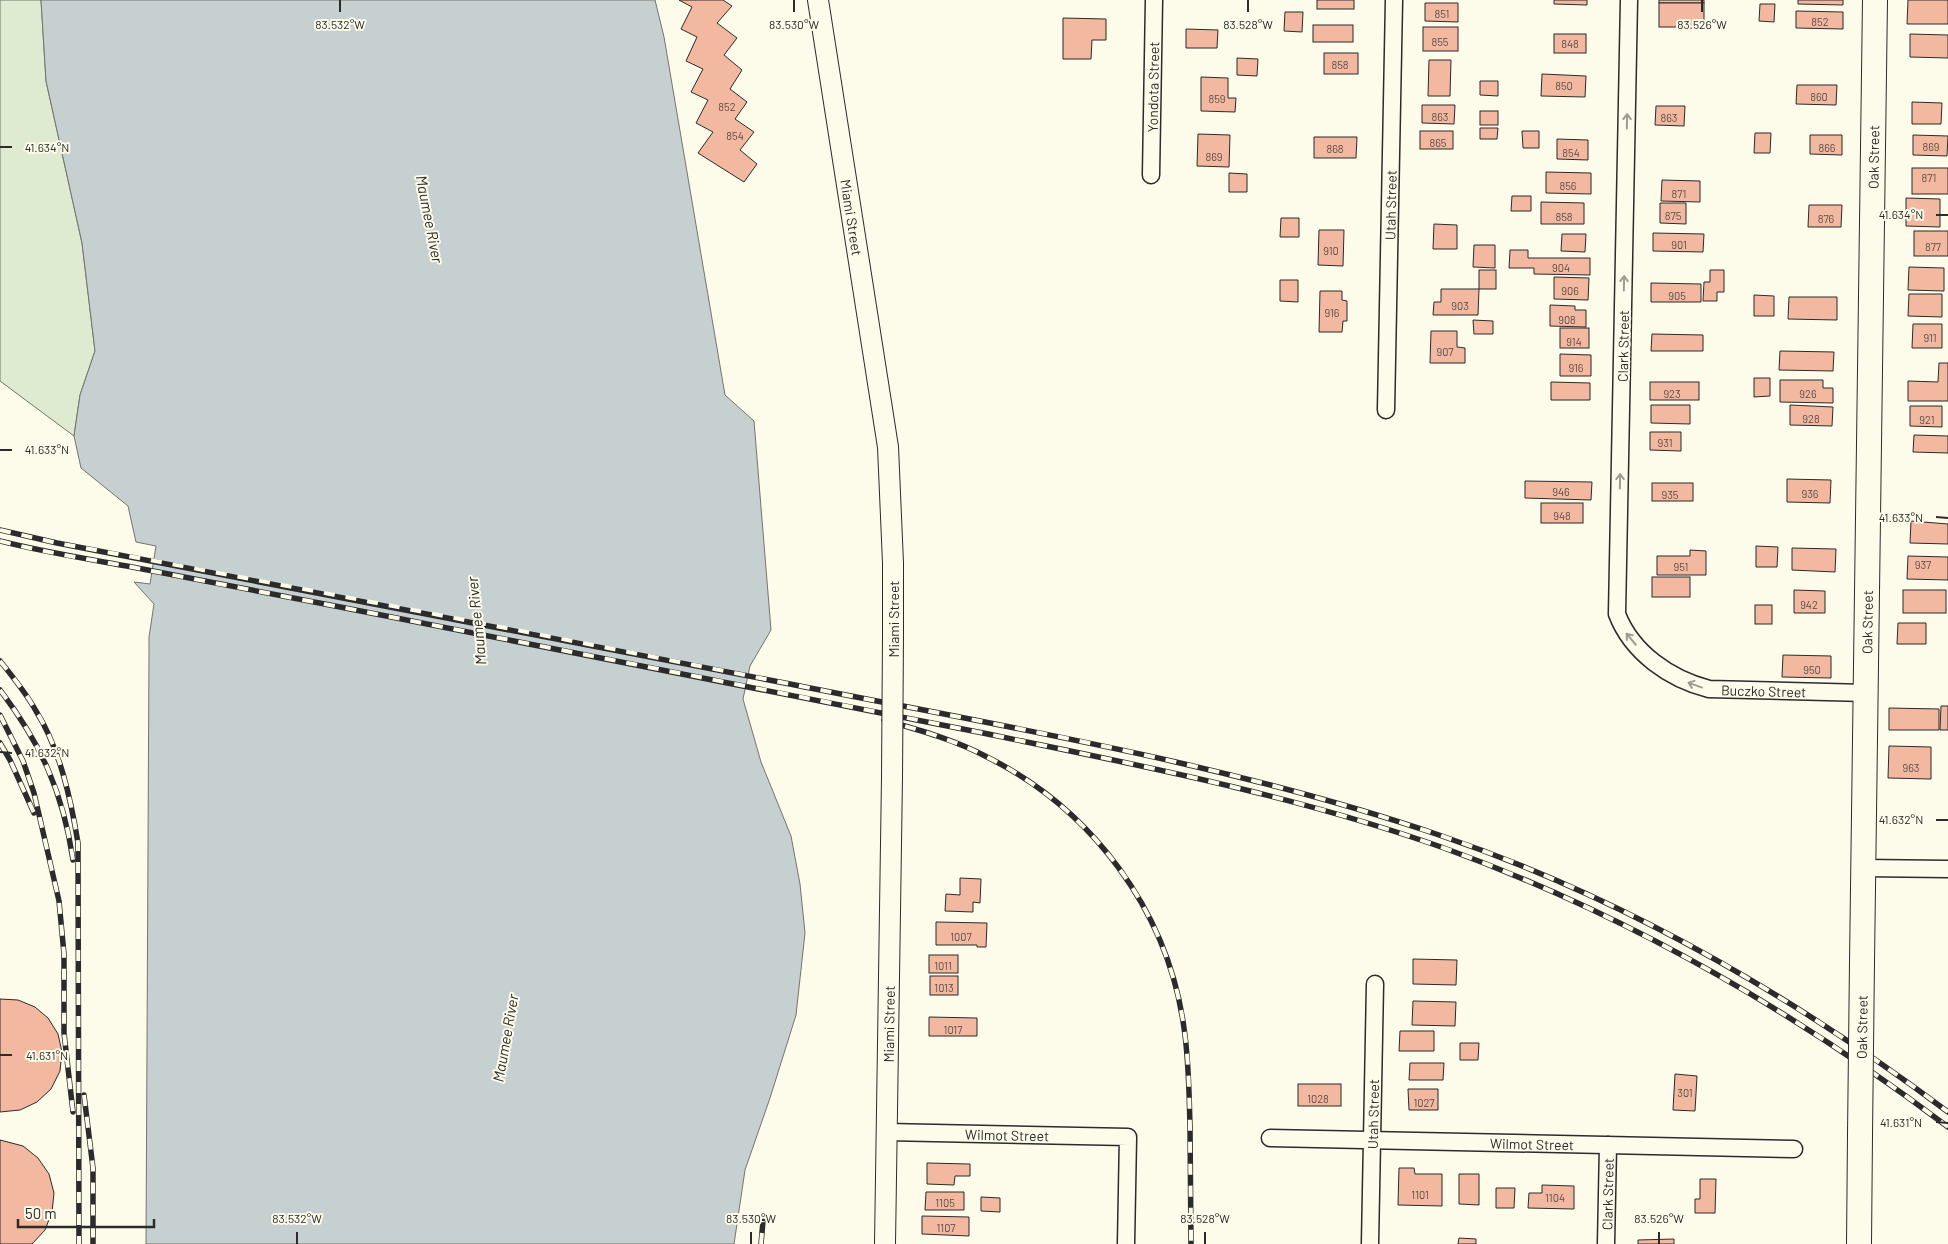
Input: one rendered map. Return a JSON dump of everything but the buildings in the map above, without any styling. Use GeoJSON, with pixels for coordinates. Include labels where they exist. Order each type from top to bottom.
{"type":"FeatureCollection","features":[{"type":"Feature","properties":{"kind":"main road","name":"Oak Street"},"geometry":{"type":"LineString","coordinates":[[1859,1244],[1876,0]]}},
{"type":"Feature","properties":{"kind":"street","name":"Miami Street"},"geometry":{"type":"LineString","coordinates":[[818,0],[888,447],[893,563],[893,636],[884,1244]]}},
{"type":"Feature","properties":{"kind":"street","name":"Yondota Street"},"geometry":{"type":"LineString","coordinates":[[1151,174],[1154,0]]}},
{"type":"Feature","properties":{"kind":"street","name":"Utah Street"},"geometry":{"type":"LineString","coordinates":[[1386,410],[1394,0]]}},
{"type":"Feature","properties":{"kind":"street","name":"Clark Street"},"geometry":{"type":"LineString","coordinates":[[1629,0],[1618,614],[1623,630],[1632,642],[1667,672]]}},
{"type":"Feature","properties":{"kind":"street","name":"Buczko Street"},"geometry":{"type":"LineString","coordinates":[[1667,672],[1696,686],[1709,689],[1866,693]]}},
{"type":"Feature","properties":{"kind":"street"},"geometry":{"type":"LineString","coordinates":[[1863,868],[1948,869]]}},
{"type":"Feature","properties":{"kind":"street","name":"Utah Street"},"geometry":{"type":"LineString","coordinates":[[1370,1244],[1375,984]]}},
{"type":"Feature","properties":{"kind":"street","name":"Wilmot Street"},"geometry":{"type":"LineString","coordinates":[[886,1132],[1128,1137],[1126,1244]]}},
{"type":"Feature","properties":{"kind":"street","name":"Wilmot Street"},"geometry":{"type":"LineString","coordinates":[[1270,1138],[1794,1149]]}},
{"type":"Feature","properties":{"kind":"street","name":"Clark Street"},"geometry":{"type":"LineString","coordinates":[[1606,1244],[1608,1145]]}},
{"type":"Feature","properties":{"kind":"green space"},"geometry":{"type":"Polygon","coordinates":[[[0,0],[41,0],[46,81],[82,243],[95,351],[80,395],[74,436],[0,381],[0,0]]]}},
{"type":"Feature","properties":{"kind":"water","name":"Maumee River"},"geometry":{"type":"Polygon","coordinates":[[[41,0],[655,0],[664,37],[725,395],[754,421],[771,630],[750,666],[743,699],[761,762],[791,836],[800,884],[805,933],[796,1015],[745,1170],[734,1244],[146,1244],[149,637],[154,604],[134,582],[150,584],[156,546],[136,542],[128,506],[81,468],[74,436],[80,395],[95,351],[82,243],[46,81],[41,0]]]}},
{"type":"Feature","properties":{"kind":"railway"},"geometry":{"type":"LineString","coordinates":[[0,530],[57,543],[426,612],[1039,733],[1200,768],[1360,810],[1439,835],[1507,860],[1574,888],[1640,919],[1704,953],[1829,1028],[1948,1112]]}},
{"type":"Feature","properties":{"kind":"railway"},"geometry":{"type":"LineString","coordinates":[[0,541],[1099,757],[1273,797],[1387,829],[1512,874],[1578,903],[1643,935],[1769,1005],[1890,1084],[1948,1127]]}},
{"type":"Feature","properties":{"kind":"railway"},"geometry":{"type":"LineString","coordinates":[[0,661],[28,698],[52,742],[68,792],[78,843],[79,1244]]}},
{"type":"Feature","properties":{"kind":"railway"},"geometry":{"type":"LineString","coordinates":[[0,690],[27,730],[48,770],[63,812],[73,860]]}},
{"type":"Feature","properties":{"kind":"railway"},"geometry":{"type":"LineString","coordinates":[[0,715],[23,761],[34,793],[59,901],[64,954],[64,1033],[73,1112]]}},
{"type":"Feature","properties":{"kind":"railway"},"geometry":{"type":"LineString","coordinates":[[884,720],[962,745],[1025,779],[1060,805],[1091,835],[1119,868],[1142,905],[1161,944],[1175,985],[1184,1028],[1189,1090],[1191,1244]]}},
{"type":"Feature","properties":{"kind":"railway"},"geometry":{"type":"LineString","coordinates":[[0,743],[10,760],[34,813]]}},
{"type":"Feature","properties":{"kind":"railway"},"geometry":{"type":"LineString","coordinates":[[84,1095],[93,1168],[93,1244]]}},
{"type":"Feature","properties":{"kind":"railway"},"geometry":{"type":"LineString","coordinates":[[761,1244],[763,1221]]}}]}
